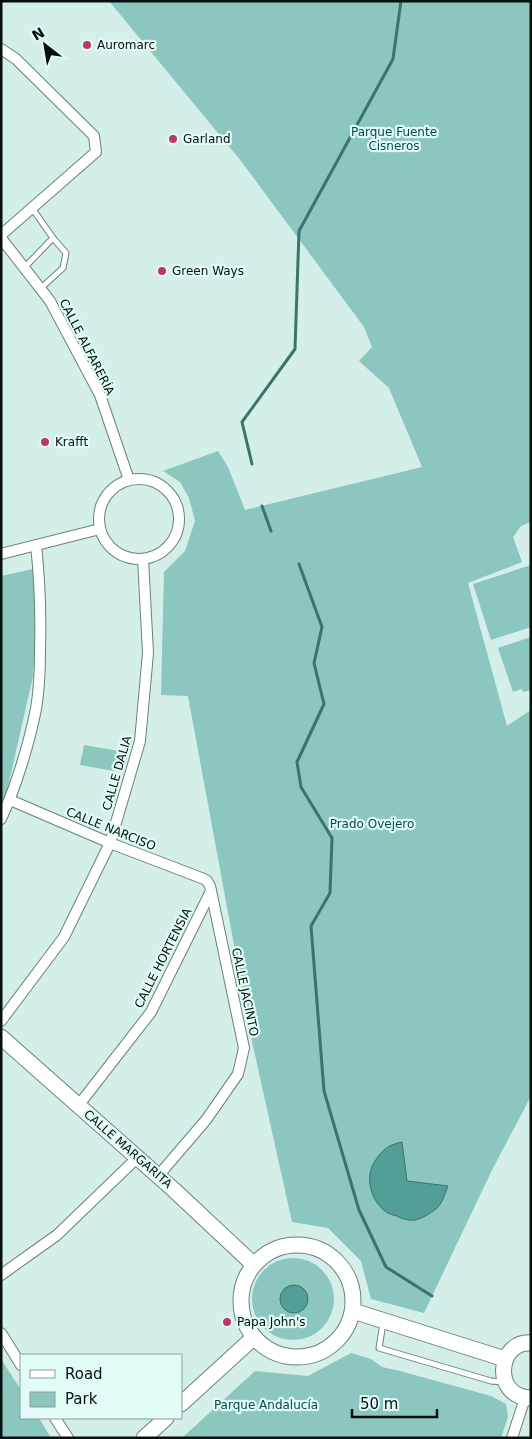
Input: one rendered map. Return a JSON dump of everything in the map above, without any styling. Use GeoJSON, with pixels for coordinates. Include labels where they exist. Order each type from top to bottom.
{"type":"FeatureCollection","features":[{"type":"Feature","properties":{"kind":"street"},"geometry":{"type":"LineString","coordinates":[[1,49],[16,59],[94,136],[96,152],[1,236]]}},
{"type":"Feature","properties":{"kind":"street","name":"CALLE ALFARERÍA"},"geometry":{"type":"LineString","coordinates":[[1,236],[50,301],[100,395],[129,480]]}},
{"type":"Feature","properties":{"kind":"street"},"geometry":{"type":"LineString","coordinates":[[129,480],[152,481],[162,486],[171,494],[176,504],[179,515],[179,527],[175,538],[167,548],[156,556],[143,559],[124,557],[109,546],[103,538],[99,517],[101,504],[117,485],[129,480]]}},
{"type":"Feature","properties":{"kind":"street"},"geometry":{"type":"LineString","coordinates":[[1,554],[100,529]]}},
{"type":"Feature","properties":{"kind":"street"},"geometry":{"type":"LineString","coordinates":[[1,819],[10,800],[36,709],[40,674],[41,615],[36,546]]}},
{"type":"Feature","properties":{"kind":"street","name":"CALLE DALIA"},"geometry":{"type":"LineString","coordinates":[[1,1021],[64,937],[110,843],[140,741],[148,653],[143,559]]}},
{"type":"Feature","properties":{"kind":"street","name":"CALLE NARCISO"},"geometry":{"type":"LineString","coordinates":[[10,800],[110,843],[204,879]]}},
{"type":"Feature","properties":{"kind":"street","name":"CALLE JACINTO"},"geometry":{"type":"LineString","coordinates":[[158,1176],[206,1120],[238,1074],[244,1048],[211,891],[209,883],[204,879]]}},
{"type":"Feature","properties":{"kind":"street","name":"CALLE HORTENSIA"},"geometry":{"type":"LineString","coordinates":[[78,1106],[150,1012],[211,891]]}},
{"type":"Feature","properties":{"kind":"street"},"geometry":{"type":"LineString","coordinates":[[187,939],[204,920],[211,921],[219,930]]}},
{"type":"Feature","properties":{"kind":"street","name":"CALLE MARGARITA"},"geometry":{"type":"LineString","coordinates":[[1,1037],[254,1264]]}},
{"type":"Feature","properties":{"kind":"street"},"geometry":{"type":"LineString","coordinates":[[1,1275],[57,1236],[137,1158]]}},
{"type":"Feature","properties":{"kind":"street"},"geometry":{"type":"LineString","coordinates":[[293,1244],[315,1247],[334,1258],[346,1273],[353,1291],[353,1311],[346,1330],[332,1346],[314,1355],[293,1358],[271,1352],[253,1338],[241,1314],[241,1288],[254,1264],[271,1250],[293,1244]]}},
{"type":"Feature","properties":{"kind":"street"},"geometry":{"type":"LineString","coordinates":[[353,1311],[505,1360]]}},
{"type":"Feature","properties":{"kind":"street"},"geometry":{"type":"LineString","coordinates":[[1,1333],[20,1363]]}},
{"type":"Feature","properties":{"kind":"street"},"geometry":{"type":"LineString","coordinates":[[182,1403],[253,1338]]}},
{"type":"Feature","properties":{"kind":"street"},"geometry":{"type":"LineString","coordinates":[[512,1438],[528,1398],[514,1392],[506,1382],[503,1371],[505,1360],[514,1348],[531,1343]]}},
{"type":"Feature","properties":{"kind":"street"},"geometry":{"type":"LineString","coordinates":[[56,1419],[68,1438]]}},
{"type":"Feature","properties":{"kind":"street"},"geometry":{"type":"LineString","coordinates":[[144,1438],[165,1419]]}},
{"type":"Feature","properties":{"kind":"lane"},"geometry":{"type":"LineString","coordinates":[[32,208],[66,253],[63,268],[40,289]]}},
{"type":"Feature","properties":{"kind":"lane"},"geometry":{"type":"LineString","coordinates":[[24,268],[53,238]]}},
{"type":"Feature","properties":{"kind":"lane"},"geometry":{"type":"LineString","coordinates":[[383,1320],[379,1348],[491,1381],[506,1382]]}},
{"type":"Feature","properties":{"kind":"green space","name":"Prado Ovejero"},"geometry":{"type":"Polygon","coordinates":[[[109,1],[531,1],[531,522],[521,526],[513,537],[522,562],[468,583],[507,726],[531,710],[531,1096],[492,1170],[424,1313],[371,1299],[361,1261],[328,1228],[292,1222],[251,1037],[188,696],[161,695],[164,572],[185,551],[195,521],[189,498],[180,482],[163,471],[218,451],[228,467],[245,510],[422,467],[389,388],[359,361],[372,347],[364,327],[241,161],[109,1]]]}},
{"type":"Feature","properties":{"kind":"green space"},"geometry":{"type":"Polygon","coordinates":[[[531,565],[531,627],[491,640],[473,584],[531,565]]]}},
{"type":"Feature","properties":{"kind":"green space"},"geometry":{"type":"Polygon","coordinates":[[[33,569],[36,600],[36,632],[33,676],[5,800],[1,806],[1,576],[33,569]]]}},
{"type":"Feature","properties":{"kind":"green space"},"geometry":{"type":"Polygon","coordinates":[[[531,637],[531,690],[523,692],[522,689],[513,692],[498,648],[531,637]]]}},
{"type":"Feature","properties":{"kind":"green space"},"geometry":{"type":"Polygon","coordinates":[[[84,745],[119,751],[114,771],[80,765],[84,745]]]}},
{"type":"Feature","properties":{"kind":"green space"},"geometry":{"type":"Polygon","coordinates":[[[285,1258],[301,1258],[316,1265],[327,1276],[334,1291],[331,1315],[322,1328],[301,1340],[285,1340],[270,1333],[259,1322],[252,1307],[252,1291],[259,1276],[270,1265],[285,1258]]]}},
{"type":"Feature","properties":{"kind":"green space","name":"Parque Andalucía"},"geometry":{"type":"Polygon","coordinates":[[[351,1353],[371,1359],[382,1367],[491,1396],[506,1404],[508,1417],[501,1438],[182,1438],[255,1371],[308,1376],[351,1353]]]}},
{"type":"Feature","properties":{"kind":"green space"},"geometry":{"type":"Polygon","coordinates":[[[1,1359],[20,1388],[20,1419],[40,1419],[51,1438],[1,1438],[1,1359]]]}},
{"type":"Feature","properties":{"kind":"shaded area"},"geometry":{"type":"Polygon","coordinates":[[[402,1142],[407,1181],[448,1186],[438,1207],[426,1216],[415,1220],[406,1220],[386,1212],[376,1202],[371,1188],[370,1174],[375,1161],[386,1148],[402,1142]]]}},
{"type":"Feature","properties":{"kind":"shaded area"},"geometry":{"type":"Polygon","coordinates":[[[294,1285],[304,1289],[308,1299],[304,1309],[294,1313],[284,1309],[280,1299],[284,1289],[294,1285]]]}},
{"type":"Feature","properties":{"kind":"waterway"},"geometry":{"type":"LineString","coordinates":[[252,464],[242,422],[295,349],[299,231],[393,59],[401,1]]}},
{"type":"Feature","properties":{"kind":"waterway"},"geometry":{"type":"LineString","coordinates":[[262,506],[271,531]]}},
{"type":"Feature","properties":{"kind":"waterway"},"geometry":{"type":"LineString","coordinates":[[299,564],[322,627],[314,663],[324,704],[297,762],[301,787],[332,838],[330,893],[311,926],[324,1091],[359,1210],[386,1267],[432,1296]]}},
{"type":"Feature","properties":{"kind":"place","name":"Auromarc"},"geometry":{"type":"Point","coordinates":[87,45]}},
{"type":"Feature","properties":{"kind":"place","name":"Garland"},"geometry":{"type":"Point","coordinates":[173,139]}},
{"type":"Feature","properties":{"kind":"place","name":"Green Ways"},"geometry":{"type":"Point","coordinates":[162,271]}},
{"type":"Feature","properties":{"kind":"place","name":"Krafft"},"geometry":{"type":"Point","coordinates":[45,442]}},
{"type":"Feature","properties":{"kind":"place","name":"Papa John's"},"geometry":{"type":"Point","coordinates":[227,1322]}},
{"type":"Feature","properties":{"kind":"park label","name":"Parque Fuente Cisneros"},"geometry":{"type":"Point","coordinates":[394,139]}}]}
